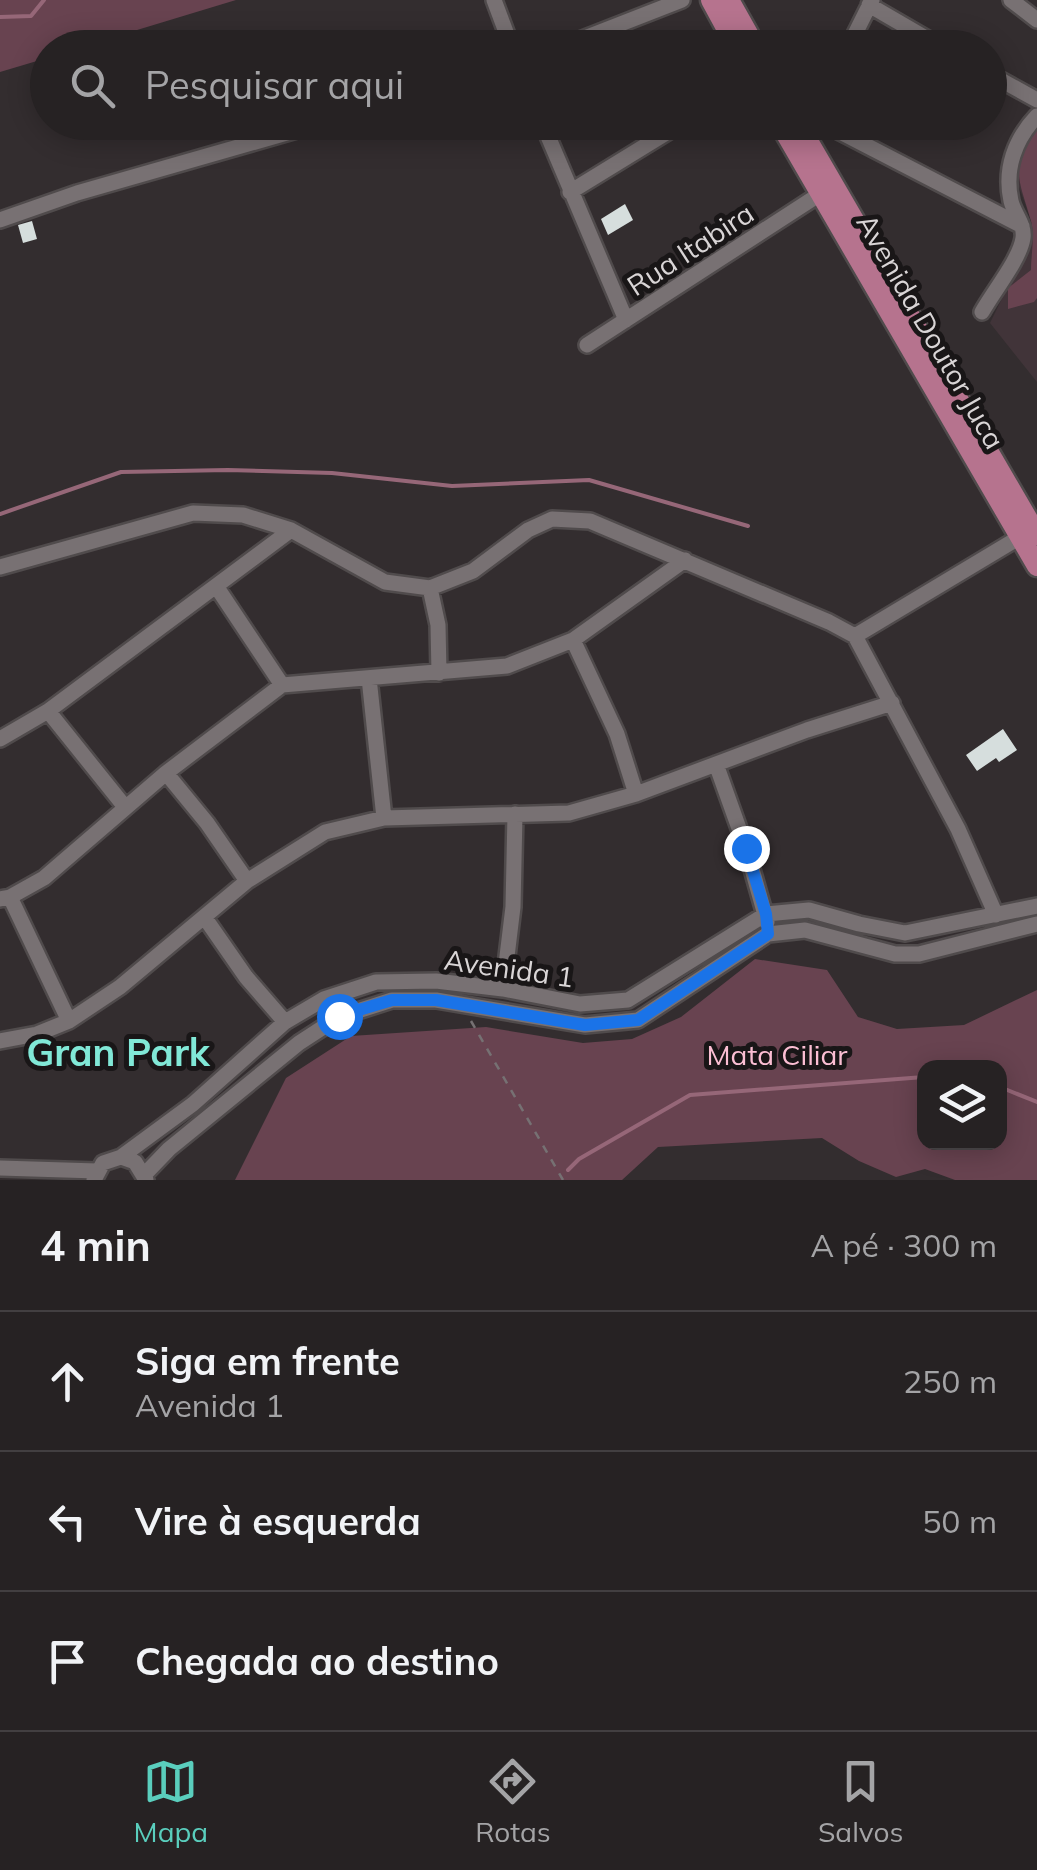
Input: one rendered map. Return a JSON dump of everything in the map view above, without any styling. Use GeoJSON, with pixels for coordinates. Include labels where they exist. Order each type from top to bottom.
{"type":"FeatureCollection","features":[{"type":"Feature","properties":{"kind":"main road"},"geometry":{"type":"LineString","coordinates":[[711,0],[727,30]]}},
{"type":"Feature","properties":{"kind":"main road"},"geometry":{"type":"LineString","coordinates":[[729,0],[746,30]]}},
{"type":"Feature","properties":{"kind":"main road","name":"Avenida Doutor Juca"},"geometry":{"type":"LineString","coordinates":[[804,140],[820,194],[1028,536]]}},
{"type":"Feature","properties":{"kind":"main road","name":"Avenida Doutor Juca"},"geometry":{"type":"LineString","coordinates":[[808,140],[1005,480],[1037,566]]}},
{"type":"Feature","properties":{"kind":"street"},"geometry":{"type":"LineString","coordinates":[[494,0],[505,30]]}},
{"type":"Feature","properties":{"kind":"street"},"geometry":{"type":"LineString","coordinates":[[605,30],[682,0]]}},
{"type":"Feature","properties":{"kind":"street"},"geometry":{"type":"LineString","coordinates":[[1010,0],[1037,20]]}},
{"type":"Feature","properties":{"kind":"street"},"geometry":{"type":"LineString","coordinates":[[857,30],[870,3],[914,30]]}},
{"type":"Feature","properties":{"kind":"street"},"geometry":{"type":"LineString","coordinates":[[1007,83],[1037,100]]}},
{"type":"Feature","properties":{"kind":"street"},"geometry":{"type":"LineString","coordinates":[[982,312],[1019,252],[1024,235],[1011,202],[1013,150],[1037,116]]}},
{"type":"Feature","properties":{"kind":"street"},"geometry":{"type":"LineString","coordinates":[[0,220],[78,193],[262,140]]}},
{"type":"Feature","properties":{"kind":"street"},"geometry":{"type":"LineString","coordinates":[[549,140],[626,320]]}},
{"type":"Feature","properties":{"kind":"street"},"geometry":{"type":"LineString","coordinates":[[570,192],[655,140]]}},
{"type":"Feature","properties":{"kind":"street"},"geometry":{"type":"LineString","coordinates":[[832,140],[1022,226]]}},
{"type":"Feature","properties":{"kind":"street","name":"Rua Itabira"},"geometry":{"type":"LineString","coordinates":[[587,346],[820,194]]}},
{"type":"Feature","properties":{"kind":"street"},"geometry":{"type":"LineString","coordinates":[[1005,480],[1037,514]]}},
{"type":"Feature","properties":{"kind":"street"},"geometry":{"type":"LineString","coordinates":[[0,567],[193,513],[244,515],[290,530],[385,582],[430,588],[474,571],[528,530],[552,519],[590,521],[855,636],[958,828],[996,916]]}},
{"type":"Feature","properties":{"kind":"street"},"geometry":{"type":"LineString","coordinates":[[0,739],[48,712],[290,530]]}},
{"type":"Feature","properties":{"kind":"street"},"geometry":{"type":"LineString","coordinates":[[855,636],[1028,536]]}},
{"type":"Feature","properties":{"kind":"street"},"geometry":{"type":"LineString","coordinates":[[69,1021],[5,898],[44,878],[125,807],[282,685],[506,666],[573,640],[685,560]]}},
{"type":"Feature","properties":{"kind":"street"},"geometry":{"type":"LineString","coordinates":[[216,586],[282,685]]}},
{"type":"Feature","properties":{"kind":"street"},"geometry":{"type":"LineString","coordinates":[[430,588],[438,625],[439,673]]}},
{"type":"Feature","properties":{"kind":"street"},"geometry":{"type":"LineString","coordinates":[[573,640],[617,734],[636,794]]}},
{"type":"Feature","properties":{"kind":"street"},"geometry":{"type":"LineString","coordinates":[[369,678],[384,818]]}},
{"type":"Feature","properties":{"kind":"street"},"geometry":{"type":"LineString","coordinates":[[0,1041],[37,1034],[69,1021],[120,987],[247,881],[325,832],[384,818],[570,813],[636,794],[892,703]]}},
{"type":"Feature","properties":{"kind":"street"},"geometry":{"type":"LineString","coordinates":[[48,712],[125,807]]}},
{"type":"Feature","properties":{"kind":"street"},"geometry":{"type":"LineString","coordinates":[[716,764],[766,914],[768,934],[805,930],[894,954],[918,954],[1037,924]]}},
{"type":"Feature","properties":{"kind":"street"},"geometry":{"type":"LineString","coordinates":[[166,774],[247,881]]}},
{"type":"Feature","properties":{"kind":"street"},"geometry":{"type":"LineString","coordinates":[[503,989],[513,907],[515,814]]}},
{"type":"Feature","properties":{"kind":"street","name":"Avenida 1"},"geometry":{"type":"LineString","coordinates":[[96,1175],[103,1163],[121,1157],[193,1104],[285,1022],[324,1000],[376,982],[436,981],[580,1004],[628,1000],[766,914],[810,910],[905,932],[1037,906]]}},
{"type":"Feature","properties":{"kind":"street"},"geometry":{"type":"LineString","coordinates":[[206,918],[246,977],[285,1022]]}},
{"type":"Feature","properties":{"kind":"street","name":"Avenida 1"},"geometry":{"type":"LineString","coordinates":[[145,1177],[169,1149],[299,1043],[339,1016],[392,1000],[461,1004],[585,1025],[638,1020],[768,934]]}},
{"type":"Feature","properties":{"kind":"street"},"geometry":{"type":"LineString","coordinates":[[121,1157],[136,1162],[145,1177]]}},
{"type":"Feature","properties":{"kind":"street"},"geometry":{"type":"LineString","coordinates":[[0,1168],[96,1175]]}},
{"type":"Feature","properties":{"kind":"path"},"geometry":{"type":"LineString","coordinates":[[461,1004],[563,1180]]}},
{"type":"Feature","properties":{"kind":"shaded area"},"geometry":{"type":"Polygon","coordinates":[[[1037,130],[1037,382],[990,323],[1031,239],[1032,223],[1017,181],[1037,130]]]}},
{"type":"Feature","properties":{"kind":"green space"},"geometry":{"type":"Polygon","coordinates":[[[0,0],[236,0],[137,30],[30,30],[30,63],[0,72],[0,0]]]}},
{"type":"Feature","properties":{"kind":"green space"},"geometry":{"type":"Polygon","coordinates":[[[1037,130],[1037,298],[1008,309],[1008,288],[1031,270],[1032,227],[1020,185],[1019,165],[1037,130]]]}},
{"type":"Feature","properties":{"kind":"green space","name":"Mata Ciliar"},"geometry":{"type":"Polygon","coordinates":[[[755,959],[827,970],[858,1017],[897,1029],[964,1025],[1037,990],[1037,1180],[955,1180],[925,1169],[896,1177],[859,1161],[822,1138],[658,1147],[622,1180],[235,1180],[286,1078],[351,1036],[486,1027],[583,1043],[632,1039],[681,1017],[755,959]]]}},
{"type":"Feature","properties":{"kind":"building"},"geometry":{"type":"Polygon","coordinates":[[[625,204],[633,220],[608,235],[601,219],[625,204]]]}},
{"type":"Feature","properties":{"kind":"building"},"geometry":{"type":"Polygon","coordinates":[[[32,221],[37,239],[23,243],[18,225],[32,221]]]}},
{"type":"Feature","properties":{"kind":"building"},"geometry":{"type":"Polygon","coordinates":[[[1003,729],[1017,750],[977,771],[966,755],[1003,729]]]}},
{"type":"Feature","properties":{"kind":"waterway"},"geometry":{"type":"LineString","coordinates":[[0,17],[31,16],[44,0]]}},
{"type":"Feature","properties":{"kind":"waterway"},"geometry":{"type":"LineString","coordinates":[[0,514],[121,472],[228,470],[332,473],[452,486],[589,480],[748,526]]}},
{"type":"Feature","properties":{"kind":"waterway"},"geometry":{"type":"LineString","coordinates":[[568,1170],[579,1159],[690,1095],[917,1078]]}},
{"type":"Feature","properties":{"kind":"waterway"},"geometry":{"type":"LineString","coordinates":[[1007,1090],[1037,1102]]}},
{"type":"Feature","properties":{"kind":"district","name":"Gran Park"},"geometry":{"type":"Point","coordinates":[118,1052]}},
{"type":"Feature","properties":{"kind":"route"},"geometry":{"type":"LineString","coordinates":[[339,1016],[392,1000],[436,1000],[585,1025],[638,1020],[768,934],[766,914],[746,848]]}}]}
